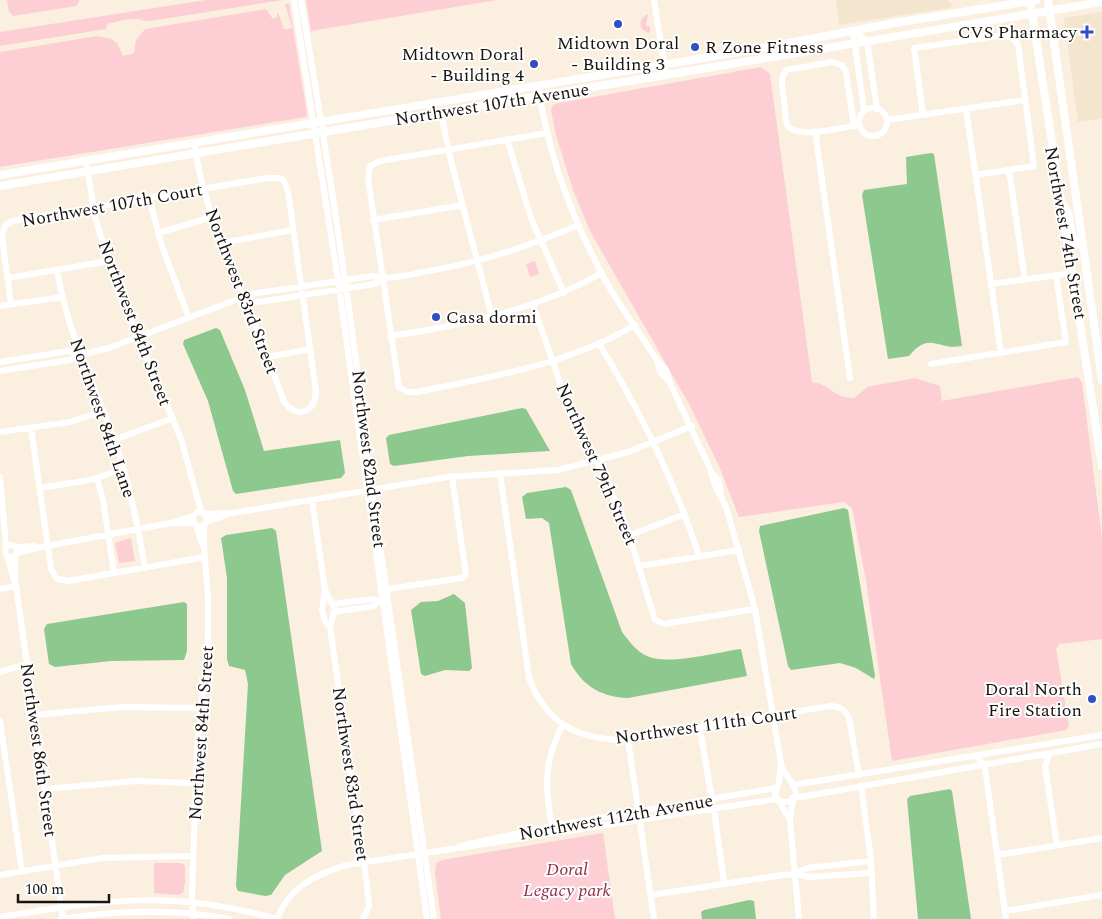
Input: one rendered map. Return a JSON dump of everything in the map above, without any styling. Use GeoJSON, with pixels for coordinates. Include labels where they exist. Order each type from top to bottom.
{"type":"FeatureCollection","features":[{"type":"Feature","properties":{"kind":"main road","name":"Northwest 107th Avenue"},"geometry":{"type":"LineString","coordinates":[[0,175],[664,64],[1032,0]]}},
{"type":"Feature","properties":{"kind":"main road","name":"Northwest 74th Street"},"geometry":{"type":"LineString","coordinates":[[1032,0],[1032,14],[1102,466]]}},
{"type":"Feature","properties":{"kind":"main road","name":"Northwest 74th Street"},"geometry":{"type":"LineString","coordinates":[[1048,0],[1102,380]]}},
{"type":"Feature","properties":{"kind":"main road","name":"Northwest 107th Avenue"},"geometry":{"type":"LineString","coordinates":[[0,186],[1102,2]]}},
{"type":"Feature","properties":{"kind":"main road"},"geometry":{"type":"LineString","coordinates":[[1061,204],[1069,216],[1073,240],[1077,244],[1082,244]]}},
{"type":"Feature","properties":{"kind":"street","name":"Northwest 82nd Street"},"geometry":{"type":"LineString","coordinates":[[294,0],[319,122]]}},
{"type":"Feature","properties":{"kind":"street","name":"Northwest 82nd Street"},"geometry":{"type":"LineString","coordinates":[[301,0],[383,601],[421,853],[434,919]]}},
{"type":"Feature","properties":{"kind":"street"},"geometry":{"type":"LineString","coordinates":[[654,0],[666,75]]}},
{"type":"Feature","properties":{"kind":"street"},"geometry":{"type":"LineString","coordinates":[[853,31],[867,41],[877,109]]}},
{"type":"Feature","properties":{"kind":"street"},"geometry":{"type":"LineString","coordinates":[[853,31],[864,111]]}},
{"type":"Feature","properties":{"kind":"street"},"geometry":{"type":"LineString","coordinates":[[923,115],[914,48],[998,36],[1012,37],[1018,45],[1034,166],[976,175]]}},
{"type":"Feature","properties":{"kind":"street"},"geometry":{"type":"LineString","coordinates":[[856,125],[796,133],[787,124],[783,75],[791,68],[832,62],[842,65],[846,72],[856,125],[866,134],[874,136],[885,130],[887,120],[884,113],[877,109],[864,111],[856,125]]}},
{"type":"Feature","properties":{"kind":"street"},"geometry":{"type":"LineString","coordinates":[[538,85],[547,133],[563,187],[578,225],[602,273],[657,360],[660,372],[670,383],[712,471],[719,481],[721,496],[739,550],[755,609],[774,716],[780,763],[775,794],[790,820]]}},
{"type":"Feature","properties":{"kind":"street"},"geometry":{"type":"LineString","coordinates":[[862,91],[874,89]]}},
{"type":"Feature","properties":{"kind":"street"},"geometry":{"type":"LineString","coordinates":[[887,120],[1025,100]]}},
{"type":"Feature","properties":{"kind":"street"},"geometry":{"type":"LineString","coordinates":[[966,109],[1001,353]]}},
{"type":"Feature","properties":{"kind":"street"},"geometry":{"type":"LineString","coordinates":[[441,112],[448,149],[492,317]]}},
{"type":"Feature","properties":{"kind":"street"},"geometry":{"type":"LineString","coordinates":[[815,131],[850,378]]}},
{"type":"Feature","properties":{"kind":"street","name":"Northwest 82nd Street"},"geometry":{"type":"LineString","coordinates":[[320,132],[347,288],[365,422],[369,490],[387,589],[383,601]]}},
{"type":"Feature","properties":{"kind":"street"},"geometry":{"type":"LineString","coordinates":[[547,133],[380,161],[370,166],[368,178],[397,380],[403,390],[408,392],[497,376],[600,345],[634,325]]}},
{"type":"Feature","properties":{"kind":"street"},"geometry":{"type":"LineString","coordinates":[[507,139],[522,193],[540,241],[564,293]]}},
{"type":"Feature","properties":{"kind":"street","name":"Northwest 83rd Street"},"geometry":{"type":"LineString","coordinates":[[194,142],[212,217],[242,299],[268,357],[284,402],[290,409],[304,412],[314,404],[316,392],[310,349]]}},
{"type":"Feature","properties":{"kind":"street","name":"Northwest 84th Street"},"geometry":{"type":"LineString","coordinates":[[86,160],[94,207],[108,261],[172,418],[192,483],[204,547],[208,596],[208,638],[196,783],[193,916]]}},
{"type":"Feature","properties":{"kind":"street"},"geometry":{"type":"LineString","coordinates":[[1009,170],[1024,280]]}},
{"type":"Feature","properties":{"kind":"street","name":"Northwest 107th Court"},"geometry":{"type":"LineString","coordinates":[[8,278],[2,237],[5,226],[13,221],[94,207],[267,178],[280,178],[286,185],[293,230]]}},
{"type":"Feature","properties":{"kind":"street"},"geometry":{"type":"LineString","coordinates":[[149,198],[158,233],[189,318]]}},
{"type":"Feature","properties":{"kind":"street"},"geometry":{"type":"LineString","coordinates":[[374,220],[462,204]]}},
{"type":"Feature","properties":{"kind":"street"},"geometry":{"type":"LineString","coordinates":[[158,233],[212,217]]}},
{"type":"Feature","properties":{"kind":"street"},"geometry":{"type":"LineString","coordinates":[[242,299],[252,303],[375,284],[382,279],[477,262],[540,241],[578,225]]}},
{"type":"Feature","properties":{"kind":"street"},"geometry":{"type":"LineString","coordinates":[[221,243],[293,230],[310,349],[268,357]]}},
{"type":"Feature","properties":{"kind":"street"},"geometry":{"type":"LineString","coordinates":[[11,304],[8,278],[108,261]]}},
{"type":"Feature","properties":{"kind":"street","name":"Northwest 84th Lane"},"geometry":{"type":"LineString","coordinates":[[57,270],[80,354],[123,468],[145,568]]}},
{"type":"Feature","properties":{"kind":"street"},"geometry":{"type":"LineString","coordinates":[[390,336],[492,317],[564,293],[602,273]]}},
{"type":"Feature","properties":{"kind":"street"},"geometry":{"type":"LineString","coordinates":[[991,284],[1073,273]]}},
{"type":"Feature","properties":{"kind":"street"},"geometry":{"type":"LineString","coordinates":[[931,364],[1066,342],[1056,275]]}},
{"type":"Feature","properties":{"kind":"street"},"geometry":{"type":"LineString","coordinates":[[0,371],[69,360],[80,354],[139,338],[251,294],[345,279],[373,276],[382,279]]}},
{"type":"Feature","properties":{"kind":"street"},"geometry":{"type":"LineString","coordinates":[[0,306],[63,297]]}},
{"type":"Feature","properties":{"kind":"street","name":"Northwest 79th Street"},"geometry":{"type":"LineString","coordinates":[[532,305],[573,414],[598,461],[630,534],[655,620],[660,623],[670,623],[755,609]]}},
{"type":"Feature","properties":{"kind":"street"},"geometry":{"type":"LineString","coordinates":[[600,345],[655,441],[685,514],[699,556]]}},
{"type":"Feature","properties":{"kind":"street"},"geometry":{"type":"LineString","coordinates":[[0,362],[68,352],[80,354]]}},
{"type":"Feature","properties":{"kind":"street"},"geometry":{"type":"LineString","coordinates":[[0,432],[70,422],[103,411]]}},
{"type":"Feature","properties":{"kind":"street"},"geometry":{"type":"LineString","coordinates":[[114,440],[172,418]]}},
{"type":"Feature","properties":{"kind":"street"},"geometry":{"type":"LineString","coordinates":[[4,551],[44,546],[138,530],[197,517],[232,513],[452,476],[558,470],[598,461],[692,426]]}},
{"type":"Feature","properties":{"kind":"street"},"geometry":{"type":"LineString","coordinates":[[31,428],[40,488],[44,546],[51,569],[57,579],[68,581],[205,557]]}},
{"type":"Feature","properties":{"kind":"street"},"geometry":{"type":"LineString","coordinates":[[40,488],[98,478],[123,468]]}},
{"type":"Feature","properties":{"kind":"street","name":"Northwest 111th Court"},"geometry":{"type":"LineString","coordinates":[[500,473],[529,678],[541,701],[563,725],[591,737],[628,740],[831,706],[839,707],[846,711],[849,718],[859,775]]}},
{"type":"Feature","properties":{"kind":"street"},"geometry":{"type":"LineString","coordinates":[[387,589],[462,578],[466,575],[452,476]]}},
{"type":"Feature","properties":{"kind":"street","name":"Northwest 86th Street"},"geometry":{"type":"LineString","coordinates":[[0,477],[5,513],[15,550],[15,584],[62,907],[62,919]]}},
{"type":"Feature","properties":{"kind":"street"},"geometry":{"type":"LineString","coordinates":[[98,478],[114,573]]}},
{"type":"Feature","properties":{"kind":"street","name":"Northwest 83rd Street"},"geometry":{"type":"LineString","coordinates":[[312,500],[324,590],[322,610],[325,621],[330,627]]}},
{"type":"Feature","properties":{"kind":"street","name":"Northwest 86th Street"},"geometry":{"type":"LineString","coordinates":[[5,513],[4,551],[15,584]]}},
{"type":"Feature","properties":{"kind":"street"},"geometry":{"type":"LineString","coordinates":[[197,517],[205,523],[232,513]]}},
{"type":"Feature","properties":{"kind":"street"},"geometry":{"type":"LineString","coordinates":[[630,534],[685,514]]}},
{"type":"Feature","properties":{"kind":"street","name":"Northwest 84th Street"},"geometry":{"type":"LineString","coordinates":[[197,517],[205,523],[204,547]]}},
{"type":"Feature","properties":{"kind":"street"},"geometry":{"type":"LineString","coordinates":[[4,551],[15,550]]}},
{"type":"Feature","properties":{"kind":"street"},"geometry":{"type":"LineString","coordinates":[[640,566],[739,550]]}},
{"type":"Feature","properties":{"kind":"street"},"geometry":{"type":"LineString","coordinates":[[0,589],[15,584]]}},
{"type":"Feature","properties":{"kind":"street","name":"Northwest 83rd Street"},"geometry":{"type":"LineString","coordinates":[[324,590],[334,612],[330,627],[364,862],[369,906],[363,919]]}},
{"type":"Feature","properties":{"kind":"street"},"geometry":{"type":"LineString","coordinates":[[332,604],[373,599],[383,601]]}},
{"type":"Feature","properties":{"kind":"street"},"geometry":{"type":"LineString","coordinates":[[334,612],[374,606],[383,601]]}},
{"type":"Feature","properties":{"kind":"street"},"geometry":{"type":"LineString","coordinates":[[0,672],[27,664]]}},
{"type":"Feature","properties":{"kind":"street"},"geometry":{"type":"LineString","coordinates":[[34,715],[123,707],[202,708]]}},
{"type":"Feature","properties":{"kind":"street"},"geometry":{"type":"LineString","coordinates":[[0,725],[22,871]]}},
{"type":"Feature","properties":{"kind":"street"},"geometry":{"type":"LineString","coordinates":[[561,832],[555,830],[552,826],[547,797],[546,771],[553,745],[563,725]]}},
{"type":"Feature","properties":{"kind":"street"},"geometry":{"type":"LineString","coordinates":[[700,729],[712,800]]}},
{"type":"Feature","properties":{"kind":"street"},"geometry":{"type":"LineString","coordinates":[[777,787],[785,782],[792,784],[859,775],[1102,735]]}},
{"type":"Feature","properties":{"kind":"street"},"geometry":{"type":"LineString","coordinates":[[628,740],[654,919]]}},
{"type":"Feature","properties":{"kind":"street"},"geometry":{"type":"LineString","coordinates":[[779,801],[787,803],[794,799],[861,785],[1102,744]]}},
{"type":"Feature","properties":{"kind":"street"},"geometry":{"type":"LineString","coordinates":[[1050,753],[1045,766],[1057,845]]}},
{"type":"Feature","properties":{"kind":"street"},"geometry":{"type":"LineString","coordinates":[[975,756],[984,765],[1006,919]]}},
{"type":"Feature","properties":{"kind":"street"},"geometry":{"type":"LineString","coordinates":[[780,763],[796,790],[790,820],[799,919]]}},
{"type":"Feature","properties":{"kind":"street"},"geometry":{"type":"LineString","coordinates":[[45,789],[135,781],[196,783]]}},
{"type":"Feature","properties":{"kind":"street"},"geometry":{"type":"LineString","coordinates":[[861,785],[871,860],[874,919]]}},
{"type":"Feature","properties":{"kind":"street","name":"Northwest 112th Avenue"},"geometry":{"type":"LineString","coordinates":[[456,848],[474,842],[552,826],[712,800],[777,787]]}},
{"type":"Feature","properties":{"kind":"street","name":"Northwest 112th Avenue"},"geometry":{"type":"LineString","coordinates":[[0,917],[62,907],[134,899],[192,901],[246,910],[277,919],[290,895],[308,881],[328,870],[421,853],[779,801]]}},
{"type":"Feature","properties":{"kind":"street"},"geometry":{"type":"LineString","coordinates":[[714,810],[724,882]]}},
{"type":"Feature","properties":{"kind":"street"},"geometry":{"type":"LineString","coordinates":[[997,856],[1102,838]]}},
{"type":"Feature","properties":{"kind":"street","name":"Northwest 82nd Street"},"geometry":{"type":"LineString","coordinates":[[421,853],[427,919]]}},
{"type":"Feature","properties":{"kind":"street"},"geometry":{"type":"LineString","coordinates":[[0,875],[102,858],[193,856]]}},
{"type":"Feature","properties":{"kind":"street"},"geometry":{"type":"LineString","coordinates":[[796,874],[807,868],[871,860]]}},
{"type":"Feature","properties":{"kind":"street"},"geometry":{"type":"LineString","coordinates":[[651,895],[724,882],[796,874],[808,877],[872,873]]}},
{"type":"Feature","properties":{"kind":"street"},"geometry":{"type":"LineString","coordinates":[[1004,911],[1102,895]]}},
{"type":"Feature","properties":{"kind":"street"},"geometry":{"type":"LineString","coordinates":[[62,919],[135,910],[229,919]]}},
{"type":"Feature","properties":{"kind":"shaded area"},"geometry":{"type":"Polygon","coordinates":[[[836,0],[948,0],[954,7],[839,25],[836,0]]]}},
{"type":"Feature","properties":{"kind":"shaded area"},"geometry":{"type":"Polygon","coordinates":[[[1102,12],[1102,118],[1078,122],[1064,18],[1102,12]]]}},
{"type":"Feature","properties":{"kind":"shaded area"},"geometry":{"type":"Polygon","coordinates":[[[934,154],[962,346],[954,347],[934,343],[923,344],[916,348],[909,356],[888,359],[862,195],[864,190],[907,184],[906,157],[934,154]]]}},
{"type":"Feature","properties":{"kind":"shaded area"},"geometry":{"type":"Polygon","coordinates":[[[216,328],[220,330],[245,390],[264,451],[340,440],[345,473],[341,478],[236,494],[233,491],[208,401],[183,344],[184,340],[216,328]]]}},
{"type":"Feature","properties":{"kind":"shaded area"},"geometry":{"type":"Polygon","coordinates":[[[522,408],[526,409],[550,451],[468,456],[394,466],[390,464],[386,438],[389,435],[522,408]]]}},
{"type":"Feature","properties":{"kind":"shaded area"},"geometry":{"type":"Polygon","coordinates":[[[566,487],[571,490],[622,632],[633,646],[647,656],[667,660],[741,649],[747,676],[628,698],[602,693],[582,679],[571,664],[549,523],[542,518],[526,519],[522,497],[527,493],[566,487]]]}},
{"type":"Feature","properties":{"kind":"shaded area"},"geometry":{"type":"Polygon","coordinates":[[[844,508],[848,510],[874,679],[856,668],[840,663],[791,670],[788,666],[759,531],[760,526],[844,508]]]}},
{"type":"Feature","properties":{"kind":"shaded area"},"geometry":{"type":"Polygon","coordinates":[[[272,528],[276,531],[322,851],[285,875],[271,895],[265,896],[238,891],[236,886],[248,684],[245,670],[229,666],[227,659],[227,578],[221,538],[226,535],[272,528]]]}},
{"type":"Feature","properties":{"kind":"shaded area"},"geometry":{"type":"Polygon","coordinates":[[[454,594],[465,603],[472,668],[469,671],[445,670],[425,676],[421,674],[411,610],[421,602],[438,601],[454,594]]]}},
{"type":"Feature","properties":{"kind":"shaded area"},"geometry":{"type":"Polygon","coordinates":[[[184,602],[187,604],[187,651],[184,660],[111,661],[55,667],[49,664],[44,629],[47,624],[184,602]]]}},
{"type":"Feature","properties":{"kind":"shaded area"},"geometry":{"type":"Polygon","coordinates":[[[950,789],[952,791],[971,919],[918,919],[907,799],[910,796],[950,789]]]}},
{"type":"Feature","properties":{"kind":"shaded area"},"geometry":{"type":"Polygon","coordinates":[[[749,900],[754,901],[756,919],[702,919],[701,912],[704,910],[749,900]]]}},
{"type":"Feature","properties":{"kind":"green space"},"geometry":{"type":"Polygon","coordinates":[[[7,0],[79,0],[79,2],[76,6],[13,16],[9,11],[7,0]]]}},
{"type":"Feature","properties":{"kind":"green space"},"geometry":{"type":"Polygon","coordinates":[[[206,0],[283,0],[150,21],[124,20],[107,24],[106,29],[0,46],[0,32],[206,0]]]}},
{"type":"Feature","properties":{"kind":"green space"},"geometry":{"type":"Polygon","coordinates":[[[306,0],[497,0],[311,31],[306,0]]]}},
{"type":"Feature","properties":{"kind":"green space"},"geometry":{"type":"Polygon","coordinates":[[[285,4],[289,4],[307,113],[306,117],[0,167],[0,52],[98,36],[111,39],[117,43],[123,56],[134,52],[136,40],[145,29],[266,9],[272,18],[276,18],[278,12],[284,29],[289,29],[292,27],[285,4]]]}},
{"type":"Feature","properties":{"kind":"green space"},"geometry":{"type":"Polygon","coordinates":[[[648,14],[646,25],[650,27],[650,32],[648,33],[642,29],[641,20],[648,14]]]}},
{"type":"Feature","properties":{"kind":"green space"},"geometry":{"type":"Polygon","coordinates":[[[761,67],[770,74],[812,382],[824,386],[840,396],[854,398],[867,387],[915,378],[940,386],[942,401],[1078,377],[1082,383],[1102,538],[1102,639],[1059,644],[1056,649],[1069,726],[1066,730],[892,761],[866,581],[852,508],[844,502],[739,517],[719,466],[689,404],[590,231],[573,190],[555,132],[551,109],[554,104],[761,67]]]}},
{"type":"Feature","properties":{"kind":"green space"},"geometry":{"type":"Polygon","coordinates":[[[535,261],[539,274],[530,277],[526,264],[535,261]]]}},
{"type":"Feature","properties":{"kind":"green space"},"geometry":{"type":"Polygon","coordinates":[[[131,538],[135,561],[119,563],[115,543],[131,538]]]}},
{"type":"Feature","properties":{"kind":"green space","name":"Doral Legacy park"},"geometry":{"type":"Polygon","coordinates":[[[603,833],[615,919],[441,919],[435,873],[436,863],[442,860],[603,833]]]}},
{"type":"Feature","properties":{"kind":"green space"},"geometry":{"type":"Polygon","coordinates":[[[154,863],[181,863],[185,866],[183,893],[178,895],[154,893],[154,863]]]}},
{"type":"Feature","properties":{"kind":"place","name":"Midtown Doral - Building 3"},"geometry":{"type":"Point","coordinates":[618,24]}},
{"type":"Feature","properties":{"kind":"place","name":"CVS Pharmacy"},"geometry":{"type":"Point","coordinates":[1087,32]}},
{"type":"Feature","properties":{"kind":"place","name":"R Zone Fitness"},"geometry":{"type":"Point","coordinates":[695,47]}},
{"type":"Feature","properties":{"kind":"place","name":"Midtown Doral - Building 4"},"geometry":{"type":"Point","coordinates":[534,64]}},
{"type":"Feature","properties":{"kind":"place","name":"Casa dormi"},"geometry":{"type":"Point","coordinates":[436,317]}},
{"type":"Feature","properties":{"kind":"place","name":"Doral North Fire Station"},"geometry":{"type":"Point","coordinates":[1092,699]}}]}
